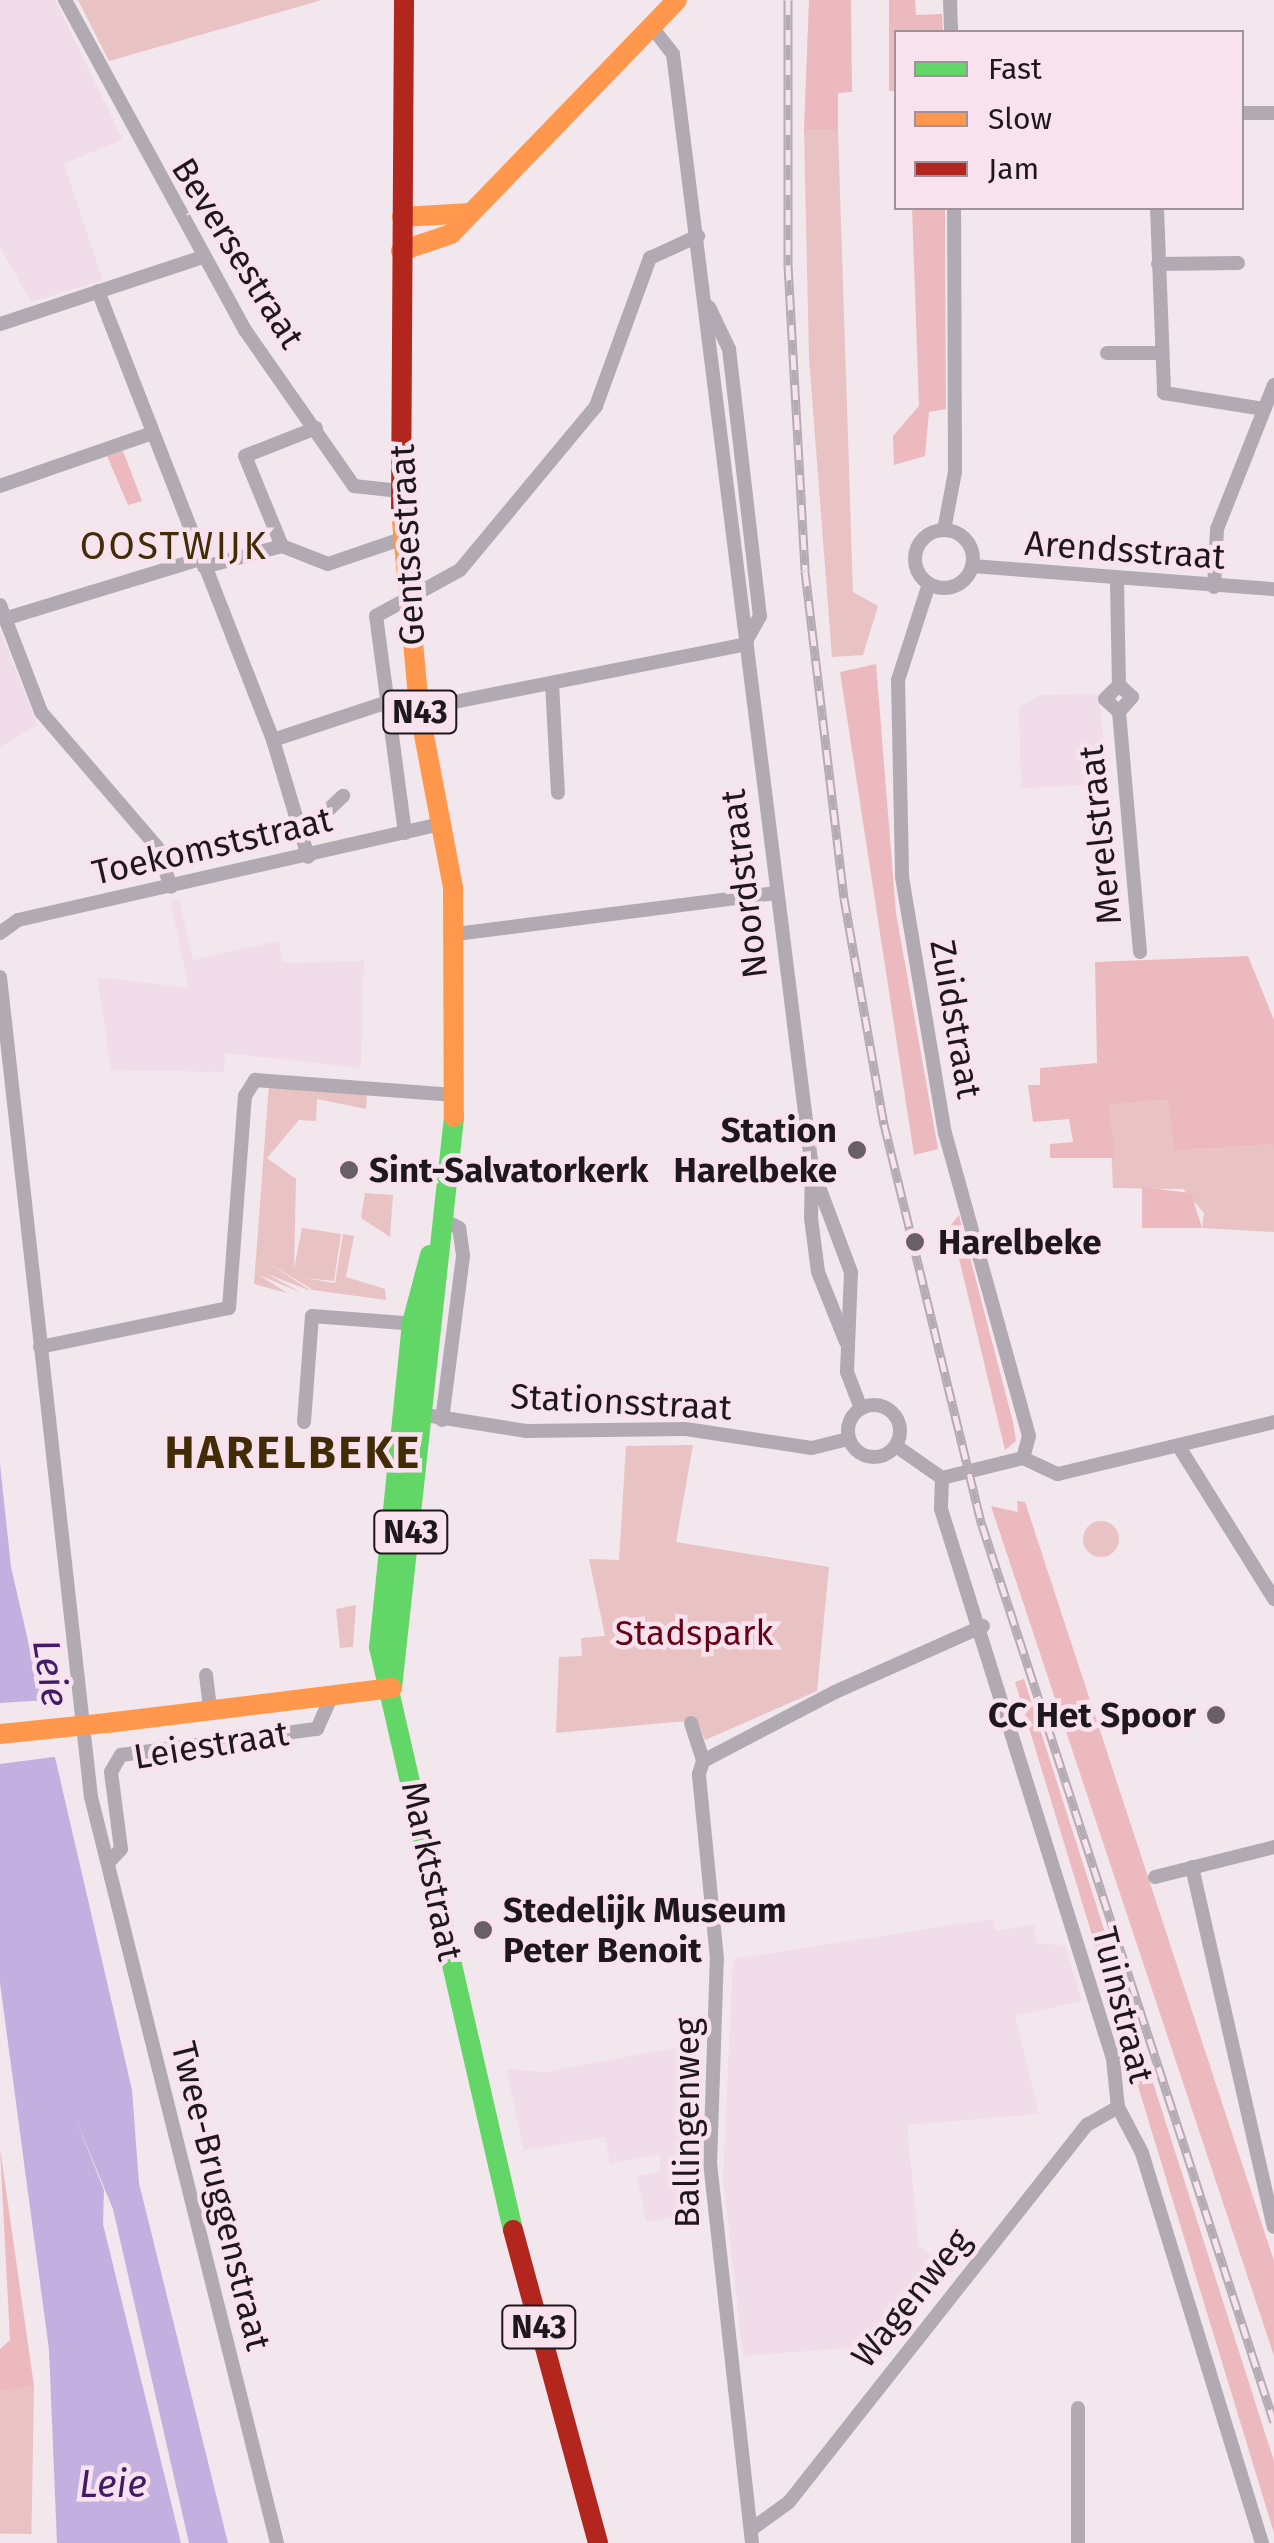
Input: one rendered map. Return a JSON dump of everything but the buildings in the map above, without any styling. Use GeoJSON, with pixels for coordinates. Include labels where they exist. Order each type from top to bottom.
{"type":"FeatureCollection","features":[{"type":"Feature","properties":{"kind":"main road","name":"N43"},"geometry":{"type":"LineString","coordinates":[[402,217],[404,0]]}},
{"type":"Feature","properties":{"kind":"main road"},"geometry":{"type":"LineString","coordinates":[[401,251],[436,243],[473,212],[677,0]]}},
{"type":"Feature","properties":{"kind":"main road"},"geometry":{"type":"LineString","coordinates":[[402,217],[444,221],[473,212]]}},
{"type":"Feature","properties":{"kind":"main road","name":"Gentsestraat"},"geometry":{"type":"LineString","coordinates":[[402,217],[402,538],[419,709],[442,824],[456,934],[452,1170],[423,1324],[406,1389]]}},
{"type":"Feature","properties":{"kind":"main road","name":"Gentsestraat"},"geometry":{"type":"LineString","coordinates":[[423,1324],[434,1418]]}},
{"type":"Feature","properties":{"kind":"main road","name":"Marktstraat"},"geometry":{"type":"LineString","coordinates":[[406,1389],[379,1647],[392,1688],[504,2181],[598,2543]]}},
{"type":"Feature","properties":{"kind":"main road","name":"Marktstraat"},"geometry":{"type":"LineString","coordinates":[[392,1688],[434,1418]]}},
{"type":"Feature","properties":{"kind":"main road","name":"Leiestraat"},"geometry":{"type":"LineString","coordinates":[[0,1734],[210,1710],[331,1702],[392,1688]]}},
{"type":"Feature","properties":{"kind":"street","name":"Beversestraat"},"geometry":{"type":"LineString","coordinates":[[66,0],[200,258],[357,488],[400,490]]}},
{"type":"Feature","properties":{"kind":"street"},"geometry":{"type":"LineString","coordinates":[[950,0],[951,30]]}},
{"type":"Feature","properties":{"kind":"street","name":"Noordstraat"},"geometry":{"type":"LineString","coordinates":[[652,26],[673,54],[703,296],[730,349],[760,616],[744,646],[802,1116],[812,1168]]}},
{"type":"Feature","properties":{"kind":"street"},"geometry":{"type":"LineString","coordinates":[[1244,113],[1274,113]]}},
{"type":"Feature","properties":{"kind":"street","name":"Zuidstraat"},"geometry":{"type":"LineString","coordinates":[[954,210],[955,472],[944,530],[918,549],[929,584],[898,680],[902,877],[946,1133],[1029,1436],[1023,1458]]}},
{"type":"Feature","properties":{"kind":"street"},"geometry":{"type":"LineString","coordinates":[[1157,210],[1157,354],[1164,393],[1180,402],[1264,408]]}},
{"type":"Feature","properties":{"kind":"street"},"geometry":{"type":"LineString","coordinates":[[405,833],[376,616],[407,604],[460,570],[596,406],[650,258],[698,236]]}},
{"type":"Feature","properties":{"kind":"street"},"geometry":{"type":"LineString","coordinates":[[0,324],[200,258]]}},
{"type":"Feature","properties":{"kind":"street"},"geometry":{"type":"LineString","coordinates":[[1158,264],[1238,263]]}},
{"type":"Feature","properties":{"kind":"street"},"geometry":{"type":"LineString","coordinates":[[98,291],[272,740],[308,857]]}},
{"type":"Feature","properties":{"kind":"street"},"geometry":{"type":"LineString","coordinates":[[1107,353],[1157,354]]}},
{"type":"Feature","properties":{"kind":"street"},"geometry":{"type":"LineString","coordinates":[[1214,587],[1217,529],[1274,385]]}},
{"type":"Feature","properties":{"kind":"street"},"geometry":{"type":"LineString","coordinates":[[282,546],[245,456],[316,428]]}},
{"type":"Feature","properties":{"kind":"street"},"geometry":{"type":"LineString","coordinates":[[0,486],[152,433]]}},
{"type":"Feature","properties":{"kind":"street"},"geometry":{"type":"LineString","coordinates":[[929,584],[955,586],[972,566],[966,540],[944,530]]}},
{"type":"Feature","properties":{"kind":"street"},"geometry":{"type":"LineString","coordinates":[[171,887],[157,847],[41,712],[2,612],[282,546],[328,564],[402,538]]}},
{"type":"Feature","properties":{"kind":"street","name":"Arendsstraat"},"geometry":{"type":"LineString","coordinates":[[972,566],[1118,582],[1274,589]]}},
{"type":"Feature","properties":{"kind":"street","name":"Merelstraat"},"geometry":{"type":"LineString","coordinates":[[1118,582],[1119,685],[1132,700],[1119,712],[1140,952]]}},
{"type":"Feature","properties":{"kind":"street"},"geometry":{"type":"LineString","coordinates":[[419,709],[744,646]]}},
{"type":"Feature","properties":{"kind":"street"},"geometry":{"type":"LineString","coordinates":[[552,683],[558,793]]}},
{"type":"Feature","properties":{"kind":"street"},"geometry":{"type":"LineString","coordinates":[[272,740],[385,703]]}},
{"type":"Feature","properties":{"kind":"street"},"geometry":{"type":"LineString","coordinates":[[302,835],[343,796]]}},
{"type":"Feature","properties":{"kind":"street","name":"Toekomststraat"},"geometry":{"type":"LineString","coordinates":[[0,933],[18,920],[442,824]]}},
{"type":"Feature","properties":{"kind":"street"},"geometry":{"type":"LineString","coordinates":[[456,934],[776,893]]}},
{"type":"Feature","properties":{"kind":"street","name":"Twee-Bruggenstraat"},"geometry":{"type":"LineString","coordinates":[[0,977],[87,1768],[277,2543]]}},
{"type":"Feature","properties":{"kind":"street"},"geometry":{"type":"LineString","coordinates":[[40,1346],[229,1308],[252,1083],[454,1095]]}},
{"type":"Feature","properties":{"kind":"street"},"geometry":{"type":"LineString","coordinates":[[812,1168],[851,1272],[846,1342]]}},
{"type":"Feature","properties":{"kind":"street"},"geometry":{"type":"LineString","coordinates":[[812,1168],[818,1272],[846,1342],[861,1408],[849,1439]]}},
{"type":"Feature","properties":{"kind":"street"},"geometry":{"type":"LineString","coordinates":[[434,1418],[463,1303],[463,1242],[444,1219]]}},
{"type":"Feature","properties":{"kind":"street"},"geometry":{"type":"LineString","coordinates":[[304,1422],[312,1316],[423,1324]]}},
{"type":"Feature","properties":{"kind":"street"},"geometry":{"type":"LineString","coordinates":[[406,1389],[434,1418]]}},
{"type":"Feature","properties":{"kind":"street"},"geometry":{"type":"LineString","coordinates":[[861,1408],[894,1415],[896,1446],[942,1478],[1023,1458],[1058,1474],[1181,1450],[1274,1422]]}},
{"type":"Feature","properties":{"kind":"street","name":"Stationsstraat"},"geometry":{"type":"LineString","coordinates":[[434,1418],[526,1431],[686,1429],[812,1448],[849,1439],[871,1458],[896,1446]]}},
{"type":"Feature","properties":{"kind":"street"},"geometry":{"type":"LineString","coordinates":[[1181,1450],[1274,1600]]}},
{"type":"Feature","properties":{"kind":"street","name":"Tuinstraat"},"geometry":{"type":"LineString","coordinates":[[942,1478],[942,1509],[983,1626],[1113,2058],[1118,2107],[1142,2153],[1262,2543]]}},
{"type":"Feature","properties":{"kind":"street"},"geometry":{"type":"LineString","coordinates":[[703,1761],[983,1626]]}},
{"type":"Feature","properties":{"kind":"street"},"geometry":{"type":"LineString","coordinates":[[206,1675],[210,1710]]}},
{"type":"Feature","properties":{"kind":"street","name":"Leiestraat"},"geometry":{"type":"LineString","coordinates":[[108,1864],[121,1849],[112,1772],[124,1753],[317,1729],[331,1702]]}},
{"type":"Feature","properties":{"kind":"street","name":"Ballingenweg"},"geometry":{"type":"LineString","coordinates":[[692,1723],[703,1761],[717,1959],[710,2165],[753,2535]]}},
{"type":"Feature","properties":{"kind":"street"},"geometry":{"type":"LineString","coordinates":[[1154,1877],[1274,1847]]}},
{"type":"Feature","properties":{"kind":"street"},"geometry":{"type":"LineString","coordinates":[[1192,1867],[1274,2227]]}},
{"type":"Feature","properties":{"kind":"street","name":"Wagenweg"},"geometry":{"type":"LineString","coordinates":[[753,2535],[789,2502],[1087,2126],[1118,2107]]}},
{"type":"Feature","properties":{"kind":"street"},"geometry":{"type":"LineString","coordinates":[[1078,2408],[1078,2543]]}},
{"type":"Feature","properties":{"kind":"shaded area"},"geometry":{"type":"Polygon","coordinates":[[[0,0],[55,0],[123,140],[64,163],[103,280],[31,302],[0,247],[0,0]]]}},
{"type":"Feature","properties":{"kind":"shaded area"},"geometry":{"type":"Polygon","coordinates":[[[809,0],[851,0],[852,92],[838,93],[838,131],[804,130],[809,0]]]}},
{"type":"Feature","properties":{"kind":"shaded area"},"geometry":{"type":"Polygon","coordinates":[[[889,0],[915,0],[916,15],[942,14],[943,30],[894,30],[894,91],[889,91],[889,0]]]}},
{"type":"Feature","properties":{"kind":"shaded area"},"geometry":{"type":"Polygon","coordinates":[[[912,210],[945,210],[946,409],[929,412],[925,456],[894,465],[893,436],[919,406],[912,210]]]}},
{"type":"Feature","properties":{"kind":"shaded area"},"geometry":{"type":"Polygon","coordinates":[[[123,451],[142,501],[128,505],[107,456],[123,451]]]}},
{"type":"Feature","properties":{"kind":"shaded area"},"geometry":{"type":"Polygon","coordinates":[[[0,631],[38,725],[0,747],[0,631]]]}},
{"type":"Feature","properties":{"kind":"shaded area"},"geometry":{"type":"Polygon","coordinates":[[[876,664],[896,913],[938,1149],[914,1155],[840,672],[876,664]]]}},
{"type":"Feature","properties":{"kind":"shaded area"},"geometry":{"type":"Polygon","coordinates":[[[1098,694],[1110,784],[1021,788],[1019,707],[1041,695],[1098,694]]]}},
{"type":"Feature","properties":{"kind":"shaded area"},"geometry":{"type":"Polygon","coordinates":[[[179,899],[193,960],[279,941],[282,963],[364,961],[361,1068],[225,1053],[224,1072],[111,1070],[97,977],[189,988],[170,901],[179,899]]]}},
{"type":"Feature","properties":{"kind":"shaded area"},"geometry":{"type":"Polygon","coordinates":[[[1248,956],[1274,1020],[1274,1145],[1174,1151],[1169,1100],[1109,1105],[1115,1158],[1050,1158],[1050,1144],[1073,1142],[1069,1119],[1033,1122],[1028,1085],[1040,1085],[1040,1068],[1097,1063],[1095,962],[1248,956]]]}},
{"type":"Feature","properties":{"kind":"shaded area"},"geometry":{"type":"Polygon","coordinates":[[[1142,1187],[1191,1193],[1202,1228],[1142,1228],[1142,1187]]]}},
{"type":"Feature","properties":{"kind":"shaded area"},"geometry":{"type":"Polygon","coordinates":[[[959,1215],[1013,1422],[1016,1441],[1005,1450],[951,1225],[959,1215]]]}},
{"type":"Feature","properties":{"kind":"shaded area"},"geometry":{"type":"Polygon","coordinates":[[[1017,1501],[1025,1502],[1274,2261],[1274,2356],[991,1506],[1018,1512],[1017,1501]]]}},
{"type":"Feature","properties":{"kind":"shaded area"},"geometry":{"type":"Polygon","coordinates":[[[1024,1679],[1274,2461],[1274,2533],[1015,1682],[1024,1679]]]}},
{"type":"Feature","properties":{"kind":"shaded area"},"geometry":{"type":"Polygon","coordinates":[[[993,1919],[995,1931],[1034,1925],[1037,1944],[1065,1945],[1082,2001],[1015,2016],[1039,2114],[907,2125],[919,2246],[953,2271],[894,2345],[743,2356],[723,2178],[733,1959],[993,1919]]]}},
{"type":"Feature","properties":{"kind":"shaded area"},"geometry":{"type":"Polygon","coordinates":[[[700,2043],[700,2213],[646,2222],[637,2176],[660,2172],[660,2154],[610,2164],[605,2137],[524,2150],[506,2069],[546,2072],[700,2043]]]}},
{"type":"Feature","properties":{"kind":"shaded area"},"geometry":{"type":"Polygon","coordinates":[[[0,2148],[34,2386],[0,2390],[0,2349],[10,2340],[0,2148]]]}},
{"type":"Feature","properties":{"kind":"green space"},"geometry":{"type":"Polygon","coordinates":[[[78,0],[322,0],[109,61],[78,0]]]}},
{"type":"Feature","properties":{"kind":"green space"},"geometry":{"type":"Polygon","coordinates":[[[804,130],[838,131],[853,592],[878,606],[863,655],[832,657],[809,358],[804,130]]]}},
{"type":"Feature","properties":{"kind":"green space"},"geometry":{"type":"Polygon","coordinates":[[[269,1084],[367,1094],[366,1109],[317,1099],[316,1121],[299,1120],[267,1158],[296,1179],[294,1269],[302,1228],[341,1234],[334,1281],[304,1278],[335,1283],[343,1234],[354,1236],[346,1277],[385,1289],[386,1300],[313,1290],[269,1263],[311,1291],[267,1274],[302,1293],[259,1275],[287,1293],[254,1284],[269,1084]]]}},
{"type":"Feature","properties":{"kind":"green space"},"geometry":{"type":"Polygon","coordinates":[[[1170,1100],[1175,1151],[1274,1145],[1274,1232],[1202,1228],[1204,1213],[1183,1189],[1113,1188],[1109,1105],[1170,1100]]]}},
{"type":"Feature","properties":{"kind":"green space"},"geometry":{"type":"Polygon","coordinates":[[[365,1193],[393,1195],[390,1237],[361,1218],[365,1193]]]}},
{"type":"Feature","properties":{"kind":"green space","name":"Stadspark"},"geometry":{"type":"Polygon","coordinates":[[[693,1445],[676,1542],[829,1567],[817,1691],[705,1740],[697,1720],[556,1733],[559,1657],[582,1656],[581,1638],[605,1636],[589,1559],[619,1560],[626,1446],[693,1445]]]}},
{"type":"Feature","properties":{"kind":"green space"},"geometry":{"type":"Polygon","coordinates":[[[1101,1521],[1114,1526],[1119,1539],[1114,1552],[1101,1557],[1088,1552],[1083,1539],[1088,1526],[1101,1521]]]}},
{"type":"Feature","properties":{"kind":"green space"},"geometry":{"type":"Polygon","coordinates":[[[356,1605],[353,1647],[340,1648],[336,1609],[356,1605]]]}},
{"type":"Feature","properties":{"kind":"green space"},"geometry":{"type":"Polygon","coordinates":[[[0,2385],[34,2386],[31,2534],[0,2533],[0,2385]]]}},
{"type":"Feature","properties":{"kind":"water","name":"Leie"},"geometry":{"type":"Polygon","coordinates":[[[0,1464],[11,1567],[132,2090],[139,2183],[228,2543],[189,2543],[113,2209],[75,2117],[104,2190],[103,2224],[181,2543],[57,2543],[49,2350],[0,1983],[0,1464]]]}},
{"type":"Feature","properties":{"kind":"pier"},"geometry":{"type":"Polygon","coordinates":[[[48,1700],[61,1756],[0,1764],[0,1703],[48,1700]]]}},
{"type":"Feature","properties":{"kind":"railway"},"geometry":{"type":"LineString","coordinates":[[788,0],[788,265],[805,571],[844,898],[884,1124],[982,1525],[1274,2422]]}},
{"type":"Feature","properties":{"kind":"traffic: fast"},"geometry":{"type":"LineString","coordinates":[[392,1688],[454,1117]]}},
{"type":"Feature","properties":{"kind":"traffic: fast"},"geometry":{"type":"LineString","coordinates":[[430,1255],[412,1323],[379,1647],[513,2230]]}},
{"type":"Feature","properties":{"kind":"traffic: slow"},"geometry":{"type":"LineString","coordinates":[[401,251],[451,234],[677,0]]}},
{"type":"Feature","properties":{"kind":"traffic: slow"},"geometry":{"type":"LineString","coordinates":[[402,217],[471,213]]}},
{"type":"Feature","properties":{"kind":"traffic: slow"},"geometry":{"type":"LineString","coordinates":[[401,510],[419,709],[453,887],[454,1117]]}},
{"type":"Feature","properties":{"kind":"traffic: slow"},"geometry":{"type":"LineString","coordinates":[[107,1723],[392,1688]]}},
{"type":"Feature","properties":{"kind":"traffic: slow"},"geometry":{"type":"LineString","coordinates":[[0,1734],[107,1723]]}},
{"type":"Feature","properties":{"kind":"traffic: jam"},"geometry":{"type":"LineString","coordinates":[[401,510],[404,0]]}},
{"type":"Feature","properties":{"kind":"traffic: jam"},"geometry":{"type":"LineString","coordinates":[[513,2230],[598,2543]]}},
{"type":"Feature","properties":{"kind":"place","name":"Station Harelbeke"},"geometry":{"type":"Point","coordinates":[857,1150]}},
{"type":"Feature","properties":{"kind":"place","name":"Sint-Salvatorkerk"},"geometry":{"type":"Point","coordinates":[349,1170]}},
{"type":"Feature","properties":{"kind":"place","name":"Harelbeke"},"geometry":{"type":"Point","coordinates":[915,1242]}},
{"type":"Feature","properties":{"kind":"place","name":"CC Het Spoor"},"geometry":{"type":"Point","coordinates":[1216,1715]}},
{"type":"Feature","properties":{"kind":"place","name":"Stedelijk Museum Peter Benoit"},"geometry":{"type":"Point","coordinates":[483,1930]}},
{"type":"Feature","properties":{"kind":"district","name":"OOSTWIJK"},"geometry":{"type":"Point","coordinates":[174,547]}},
{"type":"Feature","properties":{"kind":"district","name":"HARELBEKE"},"geometry":{"type":"Point","coordinates":[293,1454]}}]}
